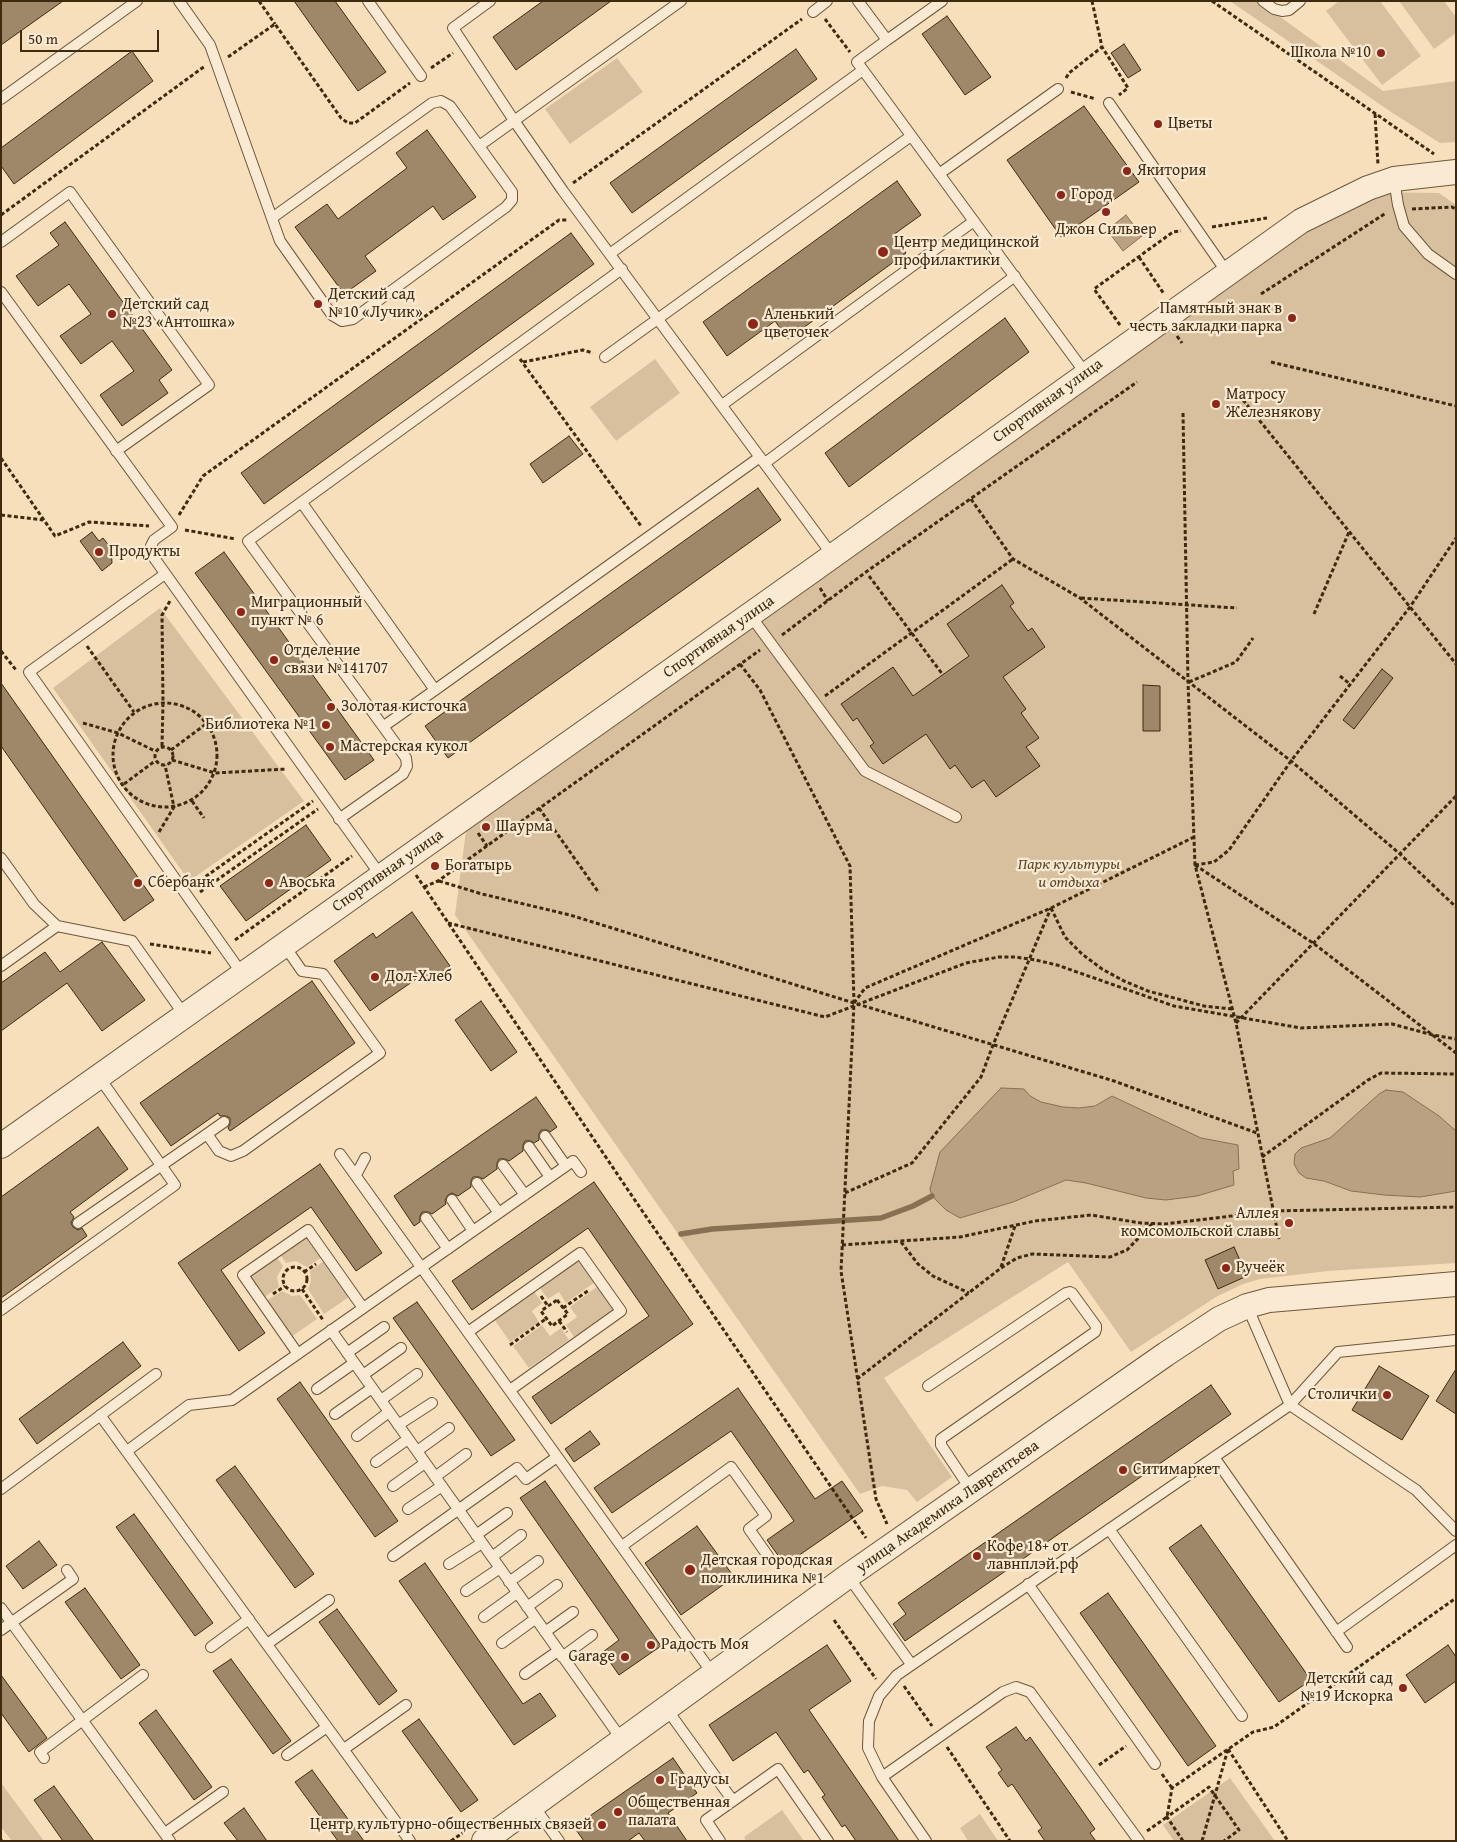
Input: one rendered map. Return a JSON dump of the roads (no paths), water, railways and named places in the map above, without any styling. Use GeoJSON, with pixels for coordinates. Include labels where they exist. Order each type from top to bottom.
{"type":"FeatureCollection","features":[{"type":"Feature","properties":{"kind":"street","name":"Спортивная улица"},"geometry":{"type":"LineString","coordinates":[[1,1146],[1301,222],[1368,188],[1386,172],[1456,172]]}},
{"type":"Feature","properties":{"kind":"street","name":"улица Академика Лаврентьева"},"geometry":{"type":"LineString","coordinates":[[484,1841],[848,1576],[1219,1319],[1247,1306],[1269,1300],[1456,1284]]}},
{"type":"Feature","properties":{"kind":"lane"},"geometry":{"type":"LineString","coordinates":[[1,98],[137,1]]}},
{"type":"Feature","properties":{"kind":"lane"},"geometry":{"type":"LineString","coordinates":[[179,1],[210,45],[280,241],[332,314],[342,321],[353,319],[512,200],[512,192],[450,106],[441,101],[432,103],[272,218]]}},
{"type":"Feature","properties":{"kind":"lane"},"geometry":{"type":"LineString","coordinates":[[368,1],[421,76]]}},
{"type":"Feature","properties":{"kind":"lane"},"geometry":{"type":"LineString","coordinates":[[490,1],[453,28],[563,191],[833,556]]}},
{"type":"Feature","properties":{"kind":"lane"},"geometry":{"type":"LineString","coordinates":[[479,146],[681,1]]}},
{"type":"Feature","properties":{"kind":"lane"},"geometry":{"type":"LineString","coordinates":[[815,10],[827,1]]}},
{"type":"Feature","properties":{"kind":"lane"},"geometry":{"type":"LineString","coordinates":[[858,1],[887,40]]}},
{"type":"Feature","properties":{"kind":"lane"},"geometry":{"type":"LineString","coordinates":[[610,253],[860,66],[887,40],[942,1]]}},
{"type":"Feature","properties":{"kind":"lane"},"geometry":{"type":"LineString","coordinates":[[1263,1],[1274,9],[1282,11],[1289,10],[1300,1]]}},
{"type":"Feature","properties":{"kind":"lane"},"geometry":{"type":"LineString","coordinates":[[860,66],[1086,374]]}},
{"type":"Feature","properties":{"kind":"lane"},"geometry":{"type":"LineString","coordinates":[[939,174],[1058,89]]}},
{"type":"Feature","properties":{"kind":"lane"},"geometry":{"type":"LineString","coordinates":[[1109,103],[1228,274]]}},
{"type":"Feature","properties":{"kind":"lane"},"geometry":{"type":"LineString","coordinates":[[605,357],[911,136]]}},
{"type":"Feature","properties":{"kind":"lane"},"geometry":{"type":"LineString","coordinates":[[1386,172],[1404,226],[1428,254],[1456,274]]}},
{"type":"Feature","properties":{"kind":"lane"},"geometry":{"type":"LineString","coordinates":[[1,242],[70,192],[209,385],[116,451]]}},
{"type":"Feature","properties":{"kind":"lane"},"geometry":{"type":"LineString","coordinates":[[722,405],[974,221]]}},
{"type":"Feature","properties":{"kind":"lane"},"geometry":{"type":"LineString","coordinates":[[339,820],[402,774],[407,766],[406,758],[248,541],[512,347],[622,269]]}},
{"type":"Feature","properties":{"kind":"lane"},"geometry":{"type":"LineString","coordinates":[[384,726],[648,537],[762,460],[1015,276]]}},
{"type":"Feature","properties":{"kind":"lane"},"geometry":{"type":"LineString","coordinates":[[1,292],[172,528],[154,540],[151,546],[152,555],[339,820],[381,876]]}},
{"type":"Feature","properties":{"kind":"lane"},"geometry":{"type":"LineString","coordinates":[[302,503],[435,690]]}},
{"type":"Feature","properties":{"kind":"lane"},"geometry":{"type":"LineString","coordinates":[[165,574],[29,672],[243,975]]}},
{"type":"Feature","properties":{"kind":"lane"},"geometry":{"type":"LineString","coordinates":[[750,615],[865,771],[956,817]]}},
{"type":"Feature","properties":{"kind":"lane"},"geometry":{"type":"LineString","coordinates":[[1,858],[34,904],[57,926],[132,941],[185,1016]]}},
{"type":"Feature","properties":{"kind":"lane"},"geometry":{"type":"LineString","coordinates":[[1,966],[57,926]]}},
{"type":"Feature","properties":{"kind":"lane"},"geometry":{"type":"LineString","coordinates":[[206,1134],[219,1151],[231,1156],[243,1151],[380,1053],[323,974],[302,971],[284,946]]}},
{"type":"Feature","properties":{"kind":"lane"},"geometry":{"type":"LineString","coordinates":[[1,1310],[175,1185],[99,1077]]}},
{"type":"Feature","properties":{"kind":"lane"},"geometry":{"type":"LineString","coordinates":[[78,1223],[224,1122]]}},
{"type":"Feature","properties":{"kind":"lane"},"geometry":{"type":"LineString","coordinates":[[545,1136],[566,1166]]}},
{"type":"Feature","properties":{"kind":"lane"},"geometry":{"type":"LineString","coordinates":[[529,1147],[550,1177]]}},
{"type":"Feature","properties":{"kind":"lane"},"geometry":{"type":"LineString","coordinates":[[340,1154],[713,1674]]}},
{"type":"Feature","properties":{"kind":"lane"},"geometry":{"type":"LineString","coordinates":[[356,1176],[366,1158]]}},
{"type":"Feature","properties":{"kind":"lane"},"geometry":{"type":"LineString","coordinates":[[127,1451],[190,1405],[232,1400],[573,1161],[581,1172]]}},
{"type":"Feature","properties":{"kind":"lane"},"geometry":{"type":"LineString","coordinates":[[503,1164],[525,1195]]}},
{"type":"Feature","properties":{"kind":"lane"},"geometry":{"type":"LineString","coordinates":[[477,1183],[499,1213]]}},
{"type":"Feature","properties":{"kind":"lane"},"geometry":{"type":"LineString","coordinates":[[452,1200],[473,1231]]}},
{"type":"Feature","properties":{"kind":"lane"},"geometry":{"type":"LineString","coordinates":[[426,1218],[448,1249]]}},
{"type":"Feature","properties":{"kind":"lane"},"geometry":{"type":"LineString","coordinates":[[298,1354],[243,1275],[308,1230],[363,1308]]}},
{"type":"Feature","properties":{"kind":"lane"},"geometry":{"type":"LineString","coordinates":[[468,1332],[580,1253],[621,1311],[510,1390]]}},
{"type":"Feature","properties":{"kind":"lane"},"geometry":{"type":"LineString","coordinates":[[928,1386],[1066,1292],[1072,1293],[1096,1326],[1094,1332],[940,1439],[941,1445],[971,1490]]}},
{"type":"Feature","properties":{"kind":"lane"},"geometry":{"type":"LineString","coordinates":[[1247,1306],[1290,1405],[1416,1490],[1456,1531]]}},
{"type":"Feature","properties":{"kind":"lane"},"geometry":{"type":"LineString","coordinates":[[347,1353],[384,1327]]}},
{"type":"Feature","properties":{"kind":"lane"},"geometry":{"type":"LineString","coordinates":[[331,1330],[622,1740]]}},
{"type":"Feature","properties":{"kind":"lane"},"geometry":{"type":"LineString","coordinates":[[926,1841],[882,1777],[868,1748],[869,1721],[879,1696],[897,1675],[1290,1405],[1338,1352],[1456,1340]]}},
{"type":"Feature","properties":{"kind":"lane"},"geometry":{"type":"LineString","coordinates":[[363,1375],[401,1348]]}},
{"type":"Feature","properties":{"kind":"lane"},"geometry":{"type":"LineString","coordinates":[[317,1389],[354,1363]]}},
{"type":"Feature","properties":{"kind":"lane"},"geometry":{"type":"LineString","coordinates":[[1,1489],[156,1374]]}},
{"type":"Feature","properties":{"kind":"lane"},"geometry":{"type":"LineString","coordinates":[[381,1400],[417,1374]]}},
{"type":"Feature","properties":{"kind":"lane"},"geometry":{"type":"LineString","coordinates":[[335,1414],[372,1388]]}},
{"type":"Feature","properties":{"kind":"lane"},"geometry":{"type":"LineString","coordinates":[[398,1425],[432,1403]]}},
{"type":"Feature","properties":{"kind":"lane"},"geometry":{"type":"LineString","coordinates":[[357,1436],[389,1412]]}},
{"type":"Feature","properties":{"kind":"lane"},"geometry":{"type":"LineString","coordinates":[[100,1415],[344,1749],[406,1839]]}},
{"type":"Feature","properties":{"kind":"lane"},"geometry":{"type":"LineString","coordinates":[[417,1451],[449,1428]]}},
{"type":"Feature","properties":{"kind":"lane"},"geometry":{"type":"LineString","coordinates":[[376,1462],[408,1439]]}},
{"type":"Feature","properties":{"kind":"lane"},"geometry":{"type":"LineString","coordinates":[[435,1477],[466,1454]]}},
{"type":"Feature","properties":{"kind":"lane"},"geometry":{"type":"LineString","coordinates":[[393,1556],[518,1468],[526,1479],[558,1457]]}},
{"type":"Feature","properties":{"kind":"lane"},"geometry":{"type":"LineString","coordinates":[[1214,1457],[1347,1647]]}},
{"type":"Feature","properties":{"kind":"lane"},"geometry":{"type":"LineString","coordinates":[[393,1486],[425,1463]]}},
{"type":"Feature","properties":{"kind":"lane"},"geometry":{"type":"LineString","coordinates":[[622,1546],[731,1467],[766,1516],[749,1529],[768,1556]]}},
{"type":"Feature","properties":{"kind":"lane"},"geometry":{"type":"LineString","coordinates":[[408,1509],[442,1486]]}},
{"type":"Feature","properties":{"kind":"lane"},"geometry":{"type":"LineString","coordinates":[[449,1564],[507,1513]]}},
{"type":"Feature","properties":{"kind":"lane"},"geometry":{"type":"LineString","coordinates":[[1109,1529],[1242,1716]]}},
{"type":"Feature","properties":{"kind":"lane"},"geometry":{"type":"LineString","coordinates":[[492,1557],[521,1535]]}},
{"type":"Feature","properties":{"kind":"lane"},"geometry":{"type":"LineString","coordinates":[[1336,1632],[1456,1545]]}},
{"type":"Feature","properties":{"kind":"lane"},"geometry":{"type":"LineString","coordinates":[[510,1582],[538,1561]]}},
{"type":"Feature","properties":{"kind":"lane"},"geometry":{"type":"LineString","coordinates":[[466,1591],[500,1568]]}},
{"type":"Feature","properties":{"kind":"lane"},"geometry":{"type":"LineString","coordinates":[[1,1630],[74,1579],[67,1570]]}},
{"type":"Feature","properties":{"kind":"lane"},"geometry":{"type":"LineString","coordinates":[[848,1576],[912,1664]]}},
{"type":"Feature","properties":{"kind":"lane"},"geometry":{"type":"LineString","coordinates":[[1028,1584],[1155,1764]]}},
{"type":"Feature","properties":{"kind":"lane"},"geometry":{"type":"LineString","coordinates":[[527,1607],[557,1585]]}},
{"type":"Feature","properties":{"kind":"lane"},"geometry":{"type":"LineString","coordinates":[[484,1617],[517,1593]]}},
{"type":"Feature","properties":{"kind":"lane"},"geometry":{"type":"LineString","coordinates":[[267,1644],[329,1600]]}},
{"type":"Feature","properties":{"kind":"lane"},"geometry":{"type":"LineString","coordinates":[[1,1608],[168,1837],[223,1792]]}},
{"type":"Feature","properties":{"kind":"lane"},"geometry":{"type":"LineString","coordinates":[[545,1632],[573,1612]]}},
{"type":"Feature","properties":{"kind":"lane"},"geometry":{"type":"LineString","coordinates":[[502,1642],[535,1619]]}},
{"type":"Feature","properties":{"kind":"lane"},"geometry":{"type":"LineString","coordinates":[[211,1647],[249,1620]]}},
{"type":"Feature","properties":{"kind":"lane"},"geometry":{"type":"LineString","coordinates":[[525,1674],[592,1635]]}},
{"type":"Feature","properties":{"kind":"lane"},"geometry":{"type":"LineString","coordinates":[[44,1758],[40,1752],[143,1675]]}},
{"type":"Feature","properties":{"kind":"lane"},"geometry":{"type":"LineString","coordinates":[[882,1777],[1003,1692],[1016,1687],[1030,1692],[1139,1841]]}},
{"type":"Feature","properties":{"kind":"lane"},"geometry":{"type":"LineString","coordinates":[[344,1749],[406,1704]]}},
{"type":"Feature","properties":{"kind":"lane"},"geometry":{"type":"LineString","coordinates":[[666,1708],[733,1801]]}},
{"type":"Feature","properties":{"kind":"lane"},"geometry":{"type":"LineString","coordinates":[[287,1755],[327,1726]]}},
{"type":"Feature","properties":{"kind":"lane"},"geometry":{"type":"LineString","coordinates":[[720,1841],[706,1820],[778,1769],[828,1841]]}},
{"type":"Feature","properties":{"kind":"lane"},"geometry":{"type":"LineString","coordinates":[[533,1805],[558,1841]]}},
{"type":"Feature","properties":{"kind":"waterway"},"geometry":{"type":"LineString","coordinates":[[681,1234],[712,1229],[881,1218],[913,1206],[932,1196]]}},
{"type":"Feature","properties":{"kind":"place","name":"Школа №10"},"geometry":{"type":"Point","coordinates":[1381,53]}},
{"type":"Feature","properties":{"kind":"place","name":"Цветы"},"geometry":{"type":"Point","coordinates":[1158,124]}},
{"type":"Feature","properties":{"kind":"place","name":"Якитория"},"geometry":{"type":"Point","coordinates":[1127,171]}},
{"type":"Feature","properties":{"kind":"place","name":"Город"},"geometry":{"type":"Point","coordinates":[1061,195]}},
{"type":"Feature","properties":{"kind":"place","name":"Джон Сильвер"},"geometry":{"type":"Point","coordinates":[1106,212]}},
{"type":"Feature","properties":{"kind":"place","name":"Центр медицинской профилактики"},"geometry":{"type":"Point","coordinates":[883,252]}},
{"type":"Feature","properties":{"kind":"place","name":"Детский сад №10 «Лучик»"},"geometry":{"type":"Point","coordinates":[318,304]}},
{"type":"Feature","properties":{"kind":"place","name":"Детский сад №23 «Антошка»"},"geometry":{"type":"Point","coordinates":[112,314]}},
{"type":"Feature","properties":{"kind":"place","name":"Памятный знак в честь закладки парка"},"geometry":{"type":"Point","coordinates":[1292,318]}},
{"type":"Feature","properties":{"kind":"place","name":"Аленький цветочек"},"geometry":{"type":"Point","coordinates":[753,324]}},
{"type":"Feature","properties":{"kind":"place","name":"Матросу Железнякову"},"geometry":{"type":"Point","coordinates":[1216,404]}},
{"type":"Feature","properties":{"kind":"place","name":"Продукты"},"geometry":{"type":"Point","coordinates":[99,552]}},
{"type":"Feature","properties":{"kind":"place","name":"Миграционный пункт № 6"},"geometry":{"type":"Point","coordinates":[241,612]}},
{"type":"Feature","properties":{"kind":"place","name":"Отделение связи №141707"},"geometry":{"type":"Point","coordinates":[274,660]}},
{"type":"Feature","properties":{"kind":"place","name":"Золотая кисточка"},"geometry":{"type":"Point","coordinates":[331,707]}},
{"type":"Feature","properties":{"kind":"place","name":"Библиотека №1"},"geometry":{"type":"Point","coordinates":[326,725]}},
{"type":"Feature","properties":{"kind":"place","name":"Мастерская кукол"},"geometry":{"type":"Point","coordinates":[330,747]}},
{"type":"Feature","properties":{"kind":"place","name":"Шаурма"},"geometry":{"type":"Point","coordinates":[486,827]}},
{"type":"Feature","properties":{"kind":"place","name":"Богатырь"},"geometry":{"type":"Point","coordinates":[435,866]}},
{"type":"Feature","properties":{"kind":"place","name":"Сбербанк"},"geometry":{"type":"Point","coordinates":[138,883]}},
{"type":"Feature","properties":{"kind":"place","name":"Авоська"},"geometry":{"type":"Point","coordinates":[269,883]}},
{"type":"Feature","properties":{"kind":"place","name":"Дол-Хлеб"},"geometry":{"type":"Point","coordinates":[375,977]}},
{"type":"Feature","properties":{"kind":"place","name":"Аллея комсомольской славы"},"geometry":{"type":"Point","coordinates":[1289,1223]}},
{"type":"Feature","properties":{"kind":"place","name":"Ручеёк"},"geometry":{"type":"Point","coordinates":[1226,1268]}},
{"type":"Feature","properties":{"kind":"place","name":"Столички"},"geometry":{"type":"Point","coordinates":[1387,1395]}},
{"type":"Feature","properties":{"kind":"place","name":"Ситимаркет"},"geometry":{"type":"Point","coordinates":[1123,1470]}},
{"type":"Feature","properties":{"kind":"place","name":"Кофе 18+ от лавнплэй.рф"},"geometry":{"type":"Point","coordinates":[977,1556]}},
{"type":"Feature","properties":{"kind":"place","name":"Детская городская поликлиника №1"},"geometry":{"type":"Point","coordinates":[690,1570]}},
{"type":"Feature","properties":{"kind":"place","name":"Радость Моя"},"geometry":{"type":"Point","coordinates":[651,1645]}},
{"type":"Feature","properties":{"kind":"place","name":"Garage"},"geometry":{"type":"Point","coordinates":[625,1657]}},
{"type":"Feature","properties":{"kind":"place","name":"Детский сад №19 Искорка"},"geometry":{"type":"Point","coordinates":[1403,1688]}},
{"type":"Feature","properties":{"kind":"place","name":"Градусы"},"geometry":{"type":"Point","coordinates":[660,1780]}},
{"type":"Feature","properties":{"kind":"place","name":"Общественная палата"},"geometry":{"type":"Point","coordinates":[618,1812]}},
{"type":"Feature","properties":{"kind":"place","name":"Центр культурно-общественных связей"},"geometry":{"type":"Point","coordinates":[602,1825]}},
{"type":"Feature","properties":{"kind":"park label","name":"Парк культуры и отдыха"},"geometry":{"type":"Point","coordinates":[1069,874]}}]}
